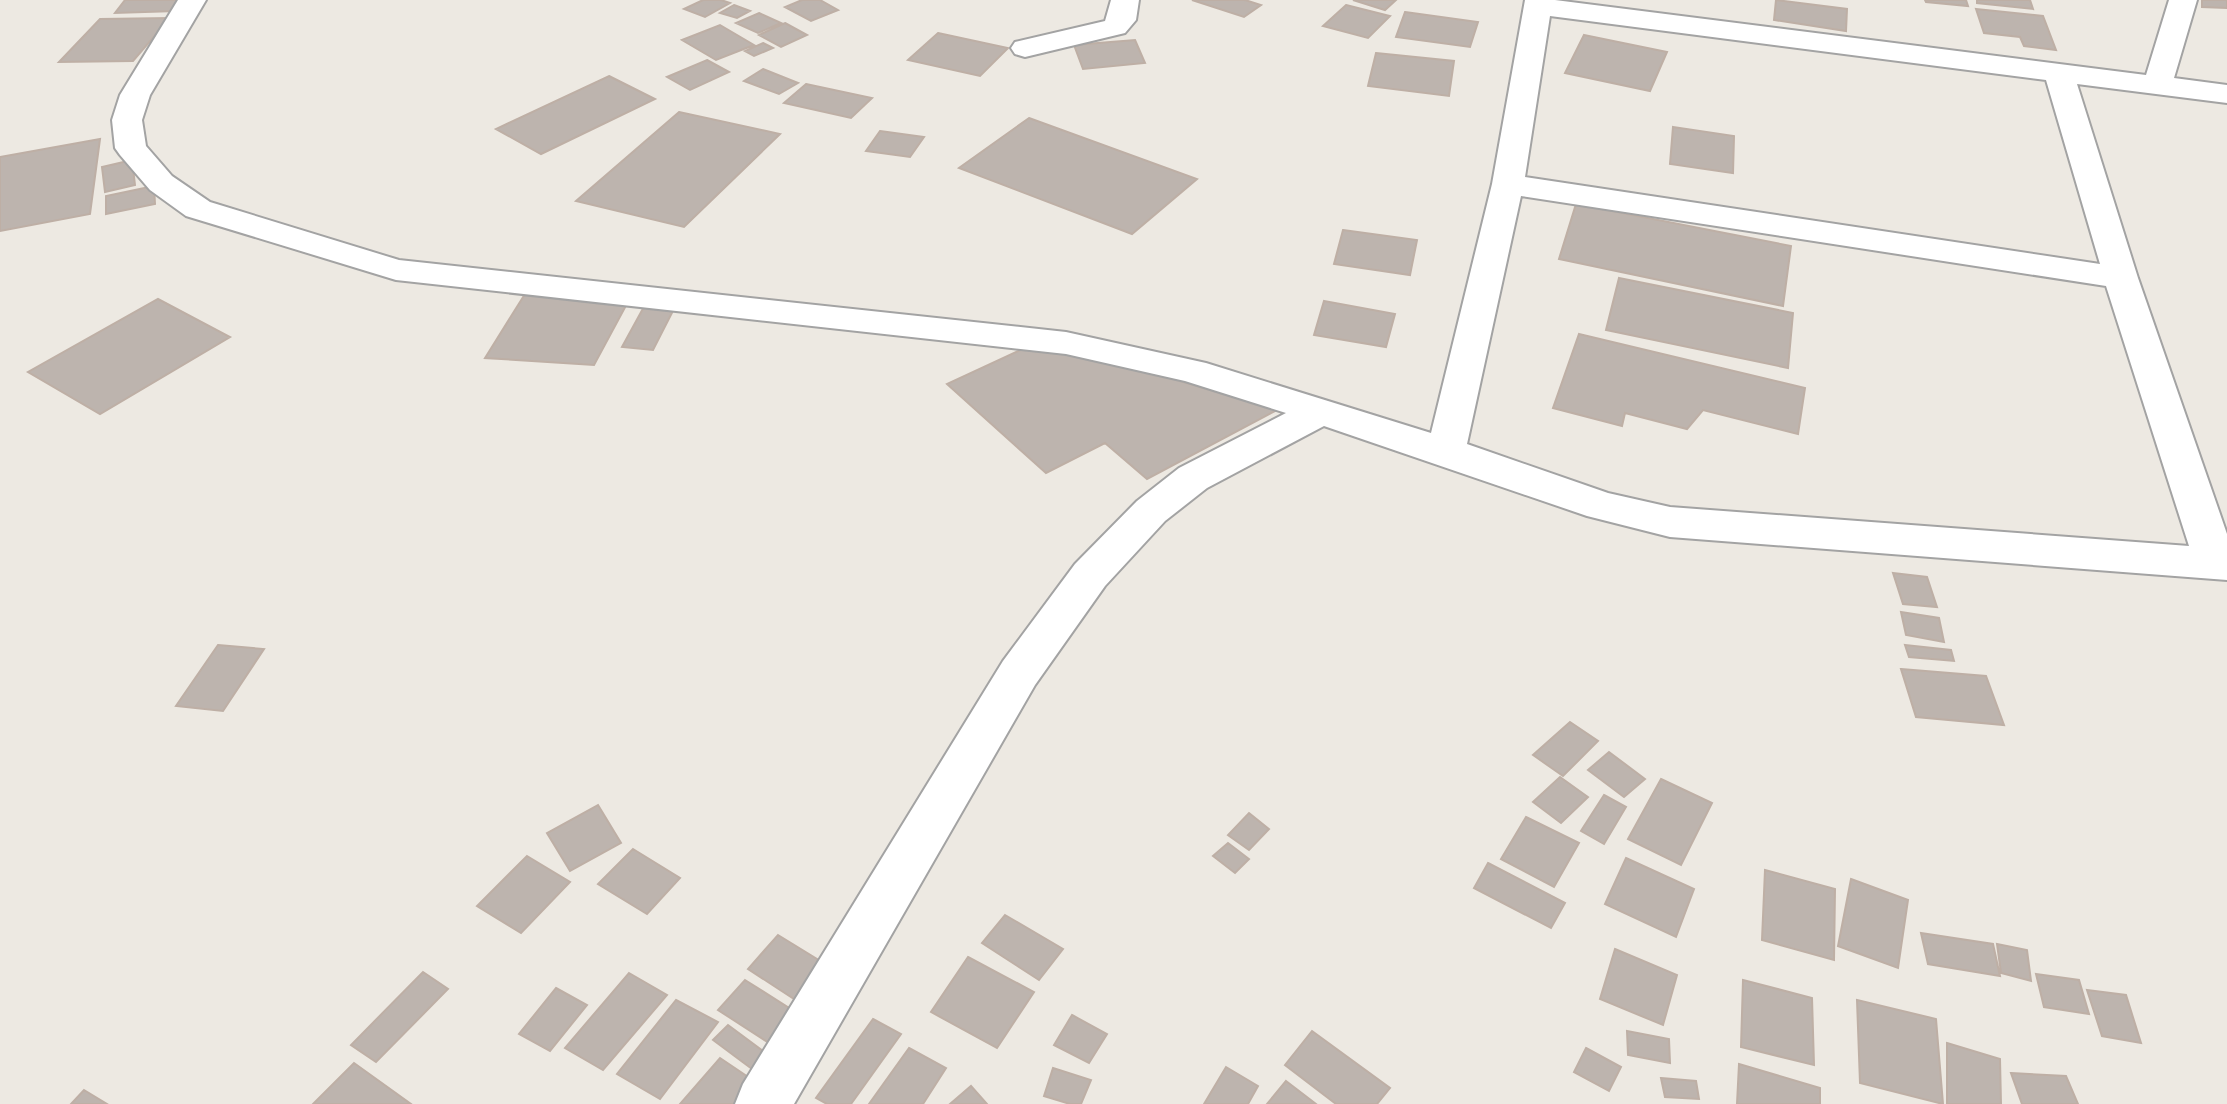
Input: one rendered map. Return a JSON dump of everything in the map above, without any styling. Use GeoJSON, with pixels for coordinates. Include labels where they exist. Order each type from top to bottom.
{"type":"FeatureCollection","features":[{"type":"Feature","properties":{"kind":"street"},"geometry":{"type":"LineString","coordinates":[[192,0],[135,95],[127,120],[131,148],[161,183],[198,209],[396,270],[1066,343],[1193,371],[1446,451],[1601,506],[1670,522],[2222,564],[2121,278],[2059,73]]}},
{"type":"Feature","properties":{"kind":"street"},"geometry":{"type":"LineString","coordinates":[[1025,48],[1115,27],[1122,20],[1125,0]]}},
{"type":"Feature","properties":{"kind":"street"},"geometry":{"type":"LineString","coordinates":[[2158,83],[2183,0]]}},
{"type":"Feature","properties":{"kind":"street"},"geometry":{"type":"LineString","coordinates":[[1446,451],[1508,184],[1539,3],[2227,94]]}},
{"type":"Feature","properties":{"kind":"street"},"geometry":{"type":"LineString","coordinates":[[1508,184],[2121,278]]}},
{"type":"Feature","properties":{"kind":"street"},"geometry":{"type":"LineString","coordinates":[[763,1104],[1019,673],[1090,575],[1151,511],[1193,478],[1321,411]]}},
{"type":"Feature","properties":{"kind":"building"},"geometry":{"type":"Polygon","coordinates":[[[125,0],[184,0],[176,11],[115,13],[125,0]]]}},
{"type":"Feature","properties":{"kind":"building"},"geometry":{"type":"Polygon","coordinates":[[[703,0],[730,3],[705,17],[684,9],[703,0]]]}},
{"type":"Feature","properties":{"kind":"building"},"geometry":{"type":"Polygon","coordinates":[[[802,0],[820,0],[838,10],[811,21],[785,7],[802,0]]]}},
{"type":"Feature","properties":{"kind":"building"},"geometry":{"type":"Polygon","coordinates":[[[1192,0],[1245,0],[1261,5],[1244,17],[1192,0]]]}},
{"type":"Feature","properties":{"kind":"building"},"geometry":{"type":"Polygon","coordinates":[[[1353,0],[1396,0],[1385,10],[1353,0]]]}},
{"type":"Feature","properties":{"kind":"building"},"geometry":{"type":"Polygon","coordinates":[[[1776,0],[1847,9],[1846,31],[1774,20],[1776,0]]]}},
{"type":"Feature","properties":{"kind":"building"},"geometry":{"type":"Polygon","coordinates":[[[1966,0],[1968,6],[1926,2],[1966,0]]]}},
{"type":"Feature","properties":{"kind":"building"},"geometry":{"type":"Polygon","coordinates":[[[1977,0],[2030,0],[2033,9],[1977,3],[1977,0]]]}},
{"type":"Feature","properties":{"kind":"building"},"geometry":{"type":"Polygon","coordinates":[[[2202,0],[2227,0],[2227,8],[2202,7],[2202,0]]]}},
{"type":"Feature","properties":{"kind":"building"},"geometry":{"type":"Polygon","coordinates":[[[734,5],[750,11],[737,18],[720,13],[734,5]]]}},
{"type":"Feature","properties":{"kind":"building"},"geometry":{"type":"Polygon","coordinates":[[[1346,5],[1390,16],[1368,38],[1323,26],[1346,5]]]}},
{"type":"Feature","properties":{"kind":"building"},"geometry":{"type":"Polygon","coordinates":[[[1976,9],[2043,16],[2056,50],[2024,46],[2020,37],[1984,33],[1976,9]]]}},
{"type":"Feature","properties":{"kind":"building"},"geometry":{"type":"Polygon","coordinates":[[[1405,12],[1478,22],[1470,47],[1396,37],[1405,12]]]}},
{"type":"Feature","properties":{"kind":"building"},"geometry":{"type":"Polygon","coordinates":[[[759,13],[781,23],[758,33],[736,23],[759,13]]]}},
{"type":"Feature","properties":{"kind":"building"},"geometry":{"type":"Polygon","coordinates":[[[170,18],[133,61],[59,62],[100,19],[170,18]]]}},
{"type":"Feature","properties":{"kind":"building"},"geometry":{"type":"Polygon","coordinates":[[[785,23],[807,35],[781,47],[759,35],[785,23]]]}},
{"type":"Feature","properties":{"kind":"building"},"geometry":{"type":"Polygon","coordinates":[[[720,25],[754,45],[716,60],[682,40],[720,25]]]}},
{"type":"Feature","properties":{"kind":"building"},"geometry":{"type":"Polygon","coordinates":[[[938,33],[1008,48],[980,76],[908,60],[938,33]]]}},
{"type":"Feature","properties":{"kind":"building"},"geometry":{"type":"Polygon","coordinates":[[[1584,35],[1667,52],[1650,91],[1565,73],[1584,35]]]}},
{"type":"Feature","properties":{"kind":"building"},"geometry":{"type":"Polygon","coordinates":[[[1135,40],[1145,63],[1083,69],[1074,45],[1135,40]]]}},
{"type":"Feature","properties":{"kind":"building"},"geometry":{"type":"Polygon","coordinates":[[[763,43],[773,48],[754,56],[745,51],[763,43]]]}},
{"type":"Feature","properties":{"kind":"building"},"geometry":{"type":"Polygon","coordinates":[[[1376,53],[1454,61],[1449,96],[1368,86],[1376,53]]]}},
{"type":"Feature","properties":{"kind":"building"},"geometry":{"type":"Polygon","coordinates":[[[707,60],[729,72],[690,90],[667,77],[707,60]]]}},
{"type":"Feature","properties":{"kind":"building"},"geometry":{"type":"Polygon","coordinates":[[[763,69],[798,83],[779,94],[744,81],[763,69]]]}},
{"type":"Feature","properties":{"kind":"building"},"geometry":{"type":"Polygon","coordinates":[[[609,76],[655,99],[541,154],[496,129],[609,76]]]}},
{"type":"Feature","properties":{"kind":"building"},"geometry":{"type":"Polygon","coordinates":[[[806,84],[872,98],[851,118],[784,103],[806,84]]]}},
{"type":"Feature","properties":{"kind":"building"},"geometry":{"type":"Polygon","coordinates":[[[679,112],[780,134],[684,227],[576,201],[679,112]]]}},
{"type":"Feature","properties":{"kind":"building"},"geometry":{"type":"Polygon","coordinates":[[[1029,118],[1197,179],[1132,234],[959,168],[1029,118]]]}},
{"type":"Feature","properties":{"kind":"building"},"geometry":{"type":"Polygon","coordinates":[[[1673,127],[1734,136],[1733,173],[1670,164],[1673,127]]]}},
{"type":"Feature","properties":{"kind":"building"},"geometry":{"type":"Polygon","coordinates":[[[880,131],[924,137],[910,157],[866,151],[880,131]]]}},
{"type":"Feature","properties":{"kind":"building"},"geometry":{"type":"Polygon","coordinates":[[[100,139],[90,214],[0,231],[0,157],[100,139]]]}},
{"type":"Feature","properties":{"kind":"building"},"geometry":{"type":"Polygon","coordinates":[[[132,160],[135,185],[105,192],[102,167],[132,160]]]}},
{"type":"Feature","properties":{"kind":"building"},"geometry":{"type":"Polygon","coordinates":[[[154,186],[155,204],[106,214],[106,196],[154,186]]]}},
{"type":"Feature","properties":{"kind":"building"},"geometry":{"type":"Polygon","coordinates":[[[1576,204],[1791,246],[1783,306],[1559,259],[1576,204]]]}},
{"type":"Feature","properties":{"kind":"building"},"geometry":{"type":"Polygon","coordinates":[[[1343,230],[1417,240],[1410,275],[1334,264],[1343,230]]]}},
{"type":"Feature","properties":{"kind":"building"},"geometry":{"type":"Polygon","coordinates":[[[1619,278],[1793,313],[1788,368],[1606,330],[1619,278]]]}},
{"type":"Feature","properties":{"kind":"building"},"geometry":{"type":"Polygon","coordinates":[[[525,294],[629,300],[594,365],[485,358],[525,294]]]}},
{"type":"Feature","properties":{"kind":"building"},"geometry":{"type":"Polygon","coordinates":[[[158,299],[230,337],[100,414],[28,372],[158,299]]]}},
{"type":"Feature","properties":{"kind":"building"},"geometry":{"type":"Polygon","coordinates":[[[1324,301],[1395,314],[1386,347],[1314,335],[1324,301]]]}},
{"type":"Feature","properties":{"kind":"building"},"geometry":{"type":"Polygon","coordinates":[[[646,303],[676,305],[653,350],[622,347],[646,303]]]}},
{"type":"Feature","properties":{"kind":"building"},"geometry":{"type":"Polygon","coordinates":[[[1579,334],[1805,388],[1798,434],[1703,410],[1687,429],[1625,413],[1622,426],[1553,408],[1579,334]]]}},
{"type":"Feature","properties":{"kind":"building"},"geometry":{"type":"Polygon","coordinates":[[[1042,340],[1277,410],[1147,479],[1105,443],[1046,473],[947,384],[1042,340]]]}},
{"type":"Feature","properties":{"kind":"building"},"geometry":{"type":"Polygon","coordinates":[[[1893,573],[1927,577],[1937,607],[1903,604],[1893,573]]]}},
{"type":"Feature","properties":{"kind":"building"},"geometry":{"type":"Polygon","coordinates":[[[1901,612],[1939,618],[1944,642],[1906,635],[1901,612]]]}},
{"type":"Feature","properties":{"kind":"building"},"geometry":{"type":"Polygon","coordinates":[[[218,645],[264,649],[223,711],[176,706],[218,645]]]}},
{"type":"Feature","properties":{"kind":"building"},"geometry":{"type":"Polygon","coordinates":[[[1905,645],[1951,650],[1954,661],[1909,657],[1905,645]]]}},
{"type":"Feature","properties":{"kind":"building"},"geometry":{"type":"Polygon","coordinates":[[[1901,669],[1986,676],[2004,725],[1916,717],[1901,669]]]}},
{"type":"Feature","properties":{"kind":"building"},"geometry":{"type":"Polygon","coordinates":[[[1570,722],[1598,741],[1563,776],[1533,755],[1570,722]]]}},
{"type":"Feature","properties":{"kind":"building"},"geometry":{"type":"Polygon","coordinates":[[[1609,752],[1645,779],[1624,797],[1588,770],[1609,752]]]}},
{"type":"Feature","properties":{"kind":"building"},"geometry":{"type":"Polygon","coordinates":[[[1560,777],[1588,797],[1561,823],[1533,802],[1560,777]]]}},
{"type":"Feature","properties":{"kind":"building"},"geometry":{"type":"Polygon","coordinates":[[[1661,779],[1712,803],[1681,865],[1628,839],[1661,779]]]}},
{"type":"Feature","properties":{"kind":"building"},"geometry":{"type":"Polygon","coordinates":[[[1604,795],[1626,807],[1604,844],[1581,831],[1604,795]]]}},
{"type":"Feature","properties":{"kind":"building"},"geometry":{"type":"Polygon","coordinates":[[[598,805],[621,843],[570,871],[547,833],[598,805]]]}},
{"type":"Feature","properties":{"kind":"building"},"geometry":{"type":"Polygon","coordinates":[[[1249,813],[1269,829],[1249,850],[1228,835],[1249,813]]]}},
{"type":"Feature","properties":{"kind":"building"},"geometry":{"type":"Polygon","coordinates":[[[1526,817],[1579,843],[1554,887],[1501,859],[1526,817]]]}},
{"type":"Feature","properties":{"kind":"building"},"geometry":{"type":"Polygon","coordinates":[[[1228,843],[1249,859],[1235,873],[1213,856],[1228,843]]]}},
{"type":"Feature","properties":{"kind":"building"},"geometry":{"type":"Polygon","coordinates":[[[633,849],[680,878],[647,914],[598,884],[633,849]]]}},
{"type":"Feature","properties":{"kind":"building"},"geometry":{"type":"Polygon","coordinates":[[[527,856],[570,882],[521,933],[477,906],[527,856]]]}},
{"type":"Feature","properties":{"kind":"building"},"geometry":{"type":"Polygon","coordinates":[[[1626,858],[1694,889],[1676,937],[1605,904],[1626,858]]]}},
{"type":"Feature","properties":{"kind":"building"},"geometry":{"type":"Polygon","coordinates":[[[1488,863],[1565,903],[1551,928],[1474,888],[1488,863]]]}},
{"type":"Feature","properties":{"kind":"building"},"geometry":{"type":"Polygon","coordinates":[[[1765,870],[1835,889],[1834,960],[1762,940],[1765,870]]]}},
{"type":"Feature","properties":{"kind":"building"},"geometry":{"type":"Polygon","coordinates":[[[1851,879],[1908,900],[1898,968],[1838,946],[1851,879]]]}},
{"type":"Feature","properties":{"kind":"building"},"geometry":{"type":"Polygon","coordinates":[[[1005,915],[1063,949],[1039,980],[982,943],[1005,915]]]}},
{"type":"Feature","properties":{"kind":"building"},"geometry":{"type":"Polygon","coordinates":[[[1921,933],[1993,944],[2000,976],[1928,964],[1921,933]]]}},
{"type":"Feature","properties":{"kind":"building"},"geometry":{"type":"Polygon","coordinates":[[[778,935],[830,967],[800,1003],[748,969],[778,935]]]}},
{"type":"Feature","properties":{"kind":"building"},"geometry":{"type":"Polygon","coordinates":[[[1997,944],[2027,950],[2031,981],[2001,973],[1997,944]]]}},
{"type":"Feature","properties":{"kind":"building"},"geometry":{"type":"Polygon","coordinates":[[[1615,949],[1677,975],[1663,1025],[1600,999],[1615,949]]]}},
{"type":"Feature","properties":{"kind":"building"},"geometry":{"type":"Polygon","coordinates":[[[968,957],[1034,992],[997,1048],[931,1012],[968,957]]]}},
{"type":"Feature","properties":{"kind":"building"},"geometry":{"type":"Polygon","coordinates":[[[423,972],[448,989],[376,1062],[351,1045],[423,972]]]}},
{"type":"Feature","properties":{"kind":"building"},"geometry":{"type":"Polygon","coordinates":[[[629,973],[667,995],[603,1070],[565,1048],[629,973]]]}},
{"type":"Feature","properties":{"kind":"building"},"geometry":{"type":"Polygon","coordinates":[[[2036,974],[2079,980],[2089,1014],[2044,1007],[2036,974]]]}},
{"type":"Feature","properties":{"kind":"building"},"geometry":{"type":"Polygon","coordinates":[[[745,980],[797,1013],[772,1045],[718,1010],[745,980]]]}},
{"type":"Feature","properties":{"kind":"building"},"geometry":{"type":"Polygon","coordinates":[[[1743,980],[1812,998],[1814,1065],[1741,1047],[1743,980]]]}},
{"type":"Feature","properties":{"kind":"building"},"geometry":{"type":"Polygon","coordinates":[[[556,988],[587,1005],[550,1051],[519,1034],[556,988]]]}},
{"type":"Feature","properties":{"kind":"building"},"geometry":{"type":"Polygon","coordinates":[[[2087,990],[2126,995],[2141,1043],[2102,1036],[2087,990]]]}},
{"type":"Feature","properties":{"kind":"building"},"geometry":{"type":"Polygon","coordinates":[[[676,1000],[718,1022],[660,1099],[617,1074],[676,1000]]]}},
{"type":"Feature","properties":{"kind":"building"},"geometry":{"type":"Polygon","coordinates":[[[1857,1000],[1936,1019],[1943,1104],[1860,1083],[1857,1000]]]}},
{"type":"Feature","properties":{"kind":"building"},"geometry":{"type":"Polygon","coordinates":[[[1072,1015],[1107,1034],[1089,1063],[1054,1045],[1072,1015]]]}},
{"type":"Feature","properties":{"kind":"building"},"geometry":{"type":"Polygon","coordinates":[[[873,1019],[901,1034],[851,1104],[827,1104],[816,1098],[873,1019]]]}},
{"type":"Feature","properties":{"kind":"building"},"geometry":{"type":"Polygon","coordinates":[[[728,1025],[771,1057],[756,1072],[713,1040],[728,1025]]]}},
{"type":"Feature","properties":{"kind":"building"},"geometry":{"type":"Polygon","coordinates":[[[1312,1031],[1390,1088],[1377,1104],[1336,1104],[1285,1065],[1312,1031]]]}},
{"type":"Feature","properties":{"kind":"building"},"geometry":{"type":"Polygon","coordinates":[[[1627,1031],[1669,1039],[1670,1063],[1628,1055],[1627,1031]]]}},
{"type":"Feature","properties":{"kind":"building"},"geometry":{"type":"Polygon","coordinates":[[[1947,1043],[2000,1059],[2001,1104],[1947,1104],[1947,1043]]]}},
{"type":"Feature","properties":{"kind":"building"},"geometry":{"type":"Polygon","coordinates":[[[909,1048],[946,1068],[923,1104],[869,1104],[909,1048]]]}},
{"type":"Feature","properties":{"kind":"building"},"geometry":{"type":"Polygon","coordinates":[[[1586,1048],[1621,1067],[1609,1091],[1574,1072],[1586,1048]]]}},
{"type":"Feature","properties":{"kind":"building"},"geometry":{"type":"Polygon","coordinates":[[[720,1058],[763,1087],[748,1104],[680,1104],[720,1058]]]}},
{"type":"Feature","properties":{"kind":"building"},"geometry":{"type":"Polygon","coordinates":[[[354,1063],[411,1104],[313,1104],[354,1063]]]}},
{"type":"Feature","properties":{"kind":"building"},"geometry":{"type":"Polygon","coordinates":[[[1739,1064],[1820,1088],[1820,1104],[1737,1104],[1739,1064]]]}},
{"type":"Feature","properties":{"kind":"building"},"geometry":{"type":"Polygon","coordinates":[[[1226,1067],[1258,1086],[1248,1104],[1204,1104],[1226,1067]]]}},
{"type":"Feature","properties":{"kind":"building"},"geometry":{"type":"Polygon","coordinates":[[[1053,1068],[1091,1080],[1081,1104],[1044,1096],[1053,1068]]]}},
{"type":"Feature","properties":{"kind":"building"},"geometry":{"type":"Polygon","coordinates":[[[2011,1073],[2066,1076],[2078,1104],[2022,1104],[2011,1073]]]}},
{"type":"Feature","properties":{"kind":"building"},"geometry":{"type":"Polygon","coordinates":[[[1661,1078],[1696,1081],[1699,1099],[1665,1097],[1661,1078]]]}},
{"type":"Feature","properties":{"kind":"building"},"geometry":{"type":"Polygon","coordinates":[[[1286,1081],[1316,1104],[1267,1104],[1286,1081]]]}},
{"type":"Feature","properties":{"kind":"building"},"geometry":{"type":"Polygon","coordinates":[[[971,1086],[987,1104],[950,1104],[971,1086]]]}},
{"type":"Feature","properties":{"kind":"building"},"geometry":{"type":"Polygon","coordinates":[[[84,1090],[107,1104],[71,1104],[84,1090]]]}}]}
